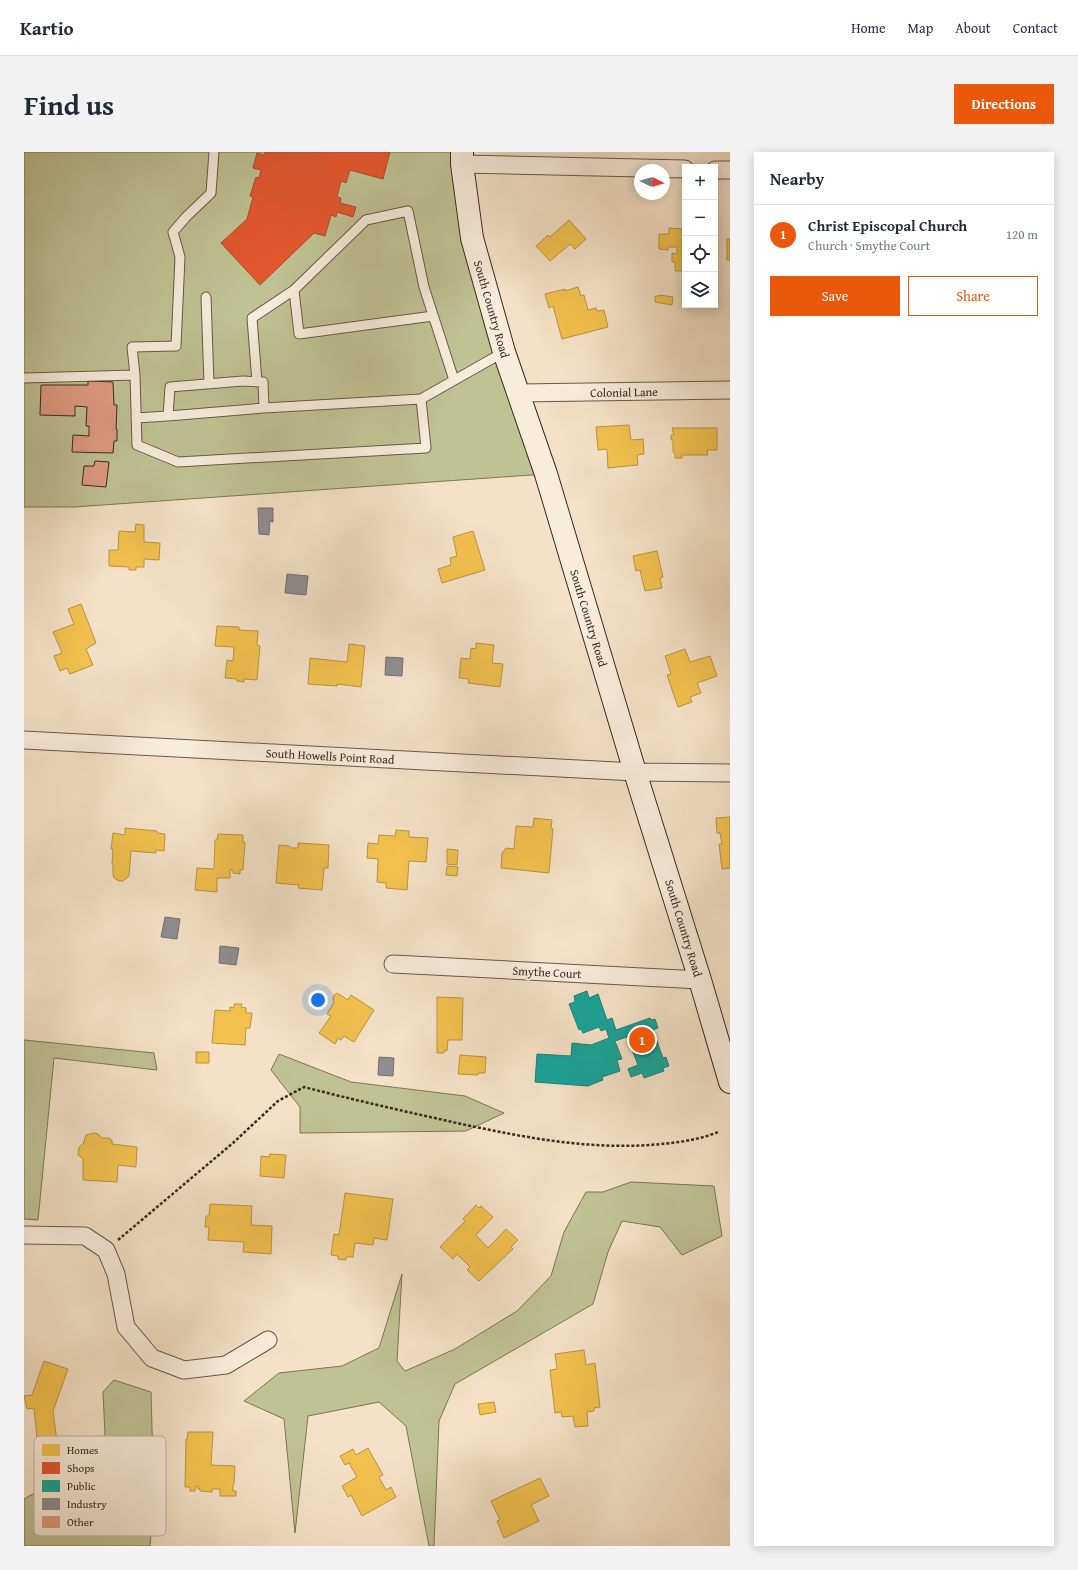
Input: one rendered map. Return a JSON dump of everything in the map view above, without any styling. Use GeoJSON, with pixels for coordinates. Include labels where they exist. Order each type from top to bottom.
{"type":"FeatureCollection","features":[{"type":"Feature","properties":{"kind":"main road","name":"South Country Road"},"geometry":{"type":"LineString","coordinates":[[462,158],[472,238],[504,352],[546,474],[730,1082]]}},
{"type":"Feature","properties":{"kind":"street"},"geometry":{"type":"LineString","coordinates":[[462,158],[682,169]]}},
{"type":"Feature","properties":{"kind":"street"},"geometry":{"type":"LineString","coordinates":[[718,170],[730,170]]}},
{"type":"Feature","properties":{"kind":"street","name":"Colonial Lane"},"geometry":{"type":"LineString","coordinates":[[518,393],[730,390]]}},
{"type":"Feature","properties":{"kind":"street","name":"South Howells Point Road"},"geometry":{"type":"LineString","coordinates":[[24,740],[635,772],[730,773]]}},
{"type":"Feature","properties":{"kind":"street","name":"Smythe Court"},"geometry":{"type":"LineString","coordinates":[[394,964],[700,980]]}},
{"type":"Feature","properties":{"kind":"street"},"geometry":{"type":"LineString","coordinates":[[24,1234],[85,1236],[106,1250],[116,1274],[126,1327],[152,1358],[184,1370],[226,1365],[268,1340]]}},
{"type":"Feature","properties":{"kind":"lane"},"geometry":{"type":"LineString","coordinates":[[214,152],[211,193],[173,232],[180,258],[176,346],[132,347],[135,375],[137,445],[178,462],[426,448],[421,400]]}},
{"type":"Feature","properties":{"kind":"lane"},"geometry":{"type":"LineString","coordinates":[[257,382],[252,318],[294,290],[366,220],[408,211],[424,287],[454,380]]}},
{"type":"Feature","properties":{"kind":"lane"},"geometry":{"type":"LineString","coordinates":[[294,290],[299,334],[434,316]]}},
{"type":"Feature","properties":{"kind":"lane"},"geometry":{"type":"LineString","coordinates":[[206,297],[209,384]]}},
{"type":"Feature","properties":{"kind":"lane"},"geometry":{"type":"LineString","coordinates":[[136,418],[264,408],[421,400],[504,352]]}},
{"type":"Feature","properties":{"kind":"lane"},"geometry":{"type":"LineString","coordinates":[[24,378],[135,375]]}},
{"type":"Feature","properties":{"kind":"lane"},"geometry":{"type":"LineString","coordinates":[[168,416],[170,387],[243,381],[263,382],[264,408]]}},
{"type":"Feature","properties":{"kind":"path"},"geometry":{"type":"LineString","coordinates":[[106,1250],[233,1143],[278,1101],[304,1087],[400,1111],[507,1133],[574,1144],[627,1146],[678,1143],[718,1132]]}},
{"type":"Feature","properties":{"kind":"green space"},"geometry":{"type":"Polygon","coordinates":[[[24,152],[462,152],[462,164],[546,474],[74,507],[24,507],[24,152]]]}},
{"type":"Feature","properties":{"kind":"green space"},"geometry":{"type":"Polygon","coordinates":[[[24,1040],[154,1053],[157,1070],[54,1058],[38,1220],[24,1219],[24,1040]]]}},
{"type":"Feature","properties":{"kind":"green space"},"geometry":{"type":"Polygon","coordinates":[[[279,1054],[351,1082],[465,1096],[504,1113],[466,1131],[300,1133],[300,1107],[271,1070],[279,1054]]]}},
{"type":"Feature","properties":{"kind":"green space"},"geometry":{"type":"Polygon","coordinates":[[[631,1182],[714,1186],[722,1236],[682,1255],[660,1227],[622,1221],[608,1252],[593,1304],[455,1384],[439,1421],[434,1546],[429,1546],[406,1426],[379,1402],[308,1416],[295,1533],[284,1419],[244,1401],[279,1373],[342,1366],[379,1348],[402,1274],[397,1361],[405,1371],[455,1349],[517,1311],[551,1276],[564,1232],[586,1192],[603,1192],[631,1182]]]}},
{"type":"Feature","properties":{"kind":"green space"},"geometry":{"type":"Polygon","coordinates":[[[114,1380],[151,1392],[152,1436],[103,1436],[105,1434],[103,1392],[114,1380]]]}},
{"type":"Feature","properties":{"kind":"green space"},"geometry":{"type":"Polygon","coordinates":[[[34,1493],[34,1536],[151,1536],[150,1546],[24,1546],[24,1499],[34,1493]]]}},
{"type":"Feature","properties":{"kind":"building: Homes"},"geometry":{"type":"Polygon","coordinates":[[[569,220],[586,239],[575,249],[570,244],[550,261],[536,246],[548,235],[550,237],[569,220]]]}},
{"type":"Feature","properties":{"kind":"building: Homes"},"geometry":{"type":"Polygon","coordinates":[[[669,228],[682,229],[682,271],[675,271],[675,262],[672,262],[672,253],[677,254],[677,247],[668,247],[668,250],[659,249],[659,234],[669,234],[669,228]]]}},
{"type":"Feature","properties":{"kind":"building: Homes"},"geometry":{"type":"Polygon","coordinates":[[[727,239],[730,239],[730,260],[727,260],[727,239]]]}},
{"type":"Feature","properties":{"kind":"building: Homes"},"geometry":{"type":"Polygon","coordinates":[[[578,287],[581,296],[584,295],[588,310],[596,308],[597,311],[604,310],[608,327],[562,339],[553,306],[549,308],[545,294],[565,289],[565,291],[578,287]]]}},
{"type":"Feature","properties":{"kind":"building: Homes"},"geometry":{"type":"Polygon","coordinates":[[[659,295],[673,297],[672,305],[655,302],[655,296],[659,295]]]}},
{"type":"Feature","properties":{"kind":"building: Homes"},"geometry":{"type":"Polygon","coordinates":[[[629,425],[631,440],[643,439],[644,454],[637,455],[638,465],[608,468],[607,449],[598,450],[596,427],[629,425]]]}},
{"type":"Feature","properties":{"kind":"building: Homes"},"geometry":{"type":"Polygon","coordinates":[[[672,428],[717,428],[717,450],[707,450],[708,455],[682,455],[682,458],[675,458],[675,454],[673,452],[673,440],[671,440],[671,435],[674,435],[672,428]]]}},
{"type":"Feature","properties":{"kind":"building: Homes"},"geometry":{"type":"Polygon","coordinates":[[[136,524],[144,525],[144,542],[160,543],[159,560],[144,559],[144,567],[136,567],[136,570],[129,570],[129,567],[109,566],[109,550],[118,550],[119,531],[135,532],[136,524]]]}},
{"type":"Feature","properties":{"kind":"building: Homes"},"geometry":{"type":"Polygon","coordinates":[[[473,531],[485,570],[442,583],[438,569],[451,565],[450,558],[457,556],[453,537],[473,531]]]}},
{"type":"Feature","properties":{"kind":"building: Homes"},"geometry":{"type":"Polygon","coordinates":[[[657,551],[663,577],[660,578],[662,588],[645,591],[640,570],[636,571],[633,556],[657,551]]]}},
{"type":"Feature","properties":{"kind":"building: Homes"},"geometry":{"type":"Polygon","coordinates":[[[81,604],[96,643],[86,649],[93,665],[70,674],[67,668],[60,671],[54,656],[62,653],[53,632],[74,624],[68,609],[81,604]]]}},
{"type":"Feature","properties":{"kind":"building: Homes"},"geometry":{"type":"Polygon","coordinates":[[[217,626],[239,627],[239,630],[258,631],[257,645],[260,646],[257,680],[244,679],[244,682],[237,681],[237,679],[225,678],[227,660],[233,661],[234,647],[215,646],[217,626]]]}},
{"type":"Feature","properties":{"kind":"building: Homes"},"geometry":{"type":"Polygon","coordinates":[[[476,643],[494,645],[492,663],[503,664],[500,687],[468,683],[469,679],[459,678],[461,658],[470,659],[471,648],[476,649],[476,643]]]}},
{"type":"Feature","properties":{"kind":"building: Homes"},"geometry":{"type":"Polygon","coordinates":[[[349,644],[365,646],[361,687],[337,684],[337,686],[308,684],[310,658],[347,662],[349,644]]]}},
{"type":"Feature","properties":{"kind":"building: Homes"},"geometry":{"type":"Polygon","coordinates":[[[685,649],[690,662],[710,656],[717,676],[697,683],[701,693],[690,697],[692,702],[678,707],[667,675],[671,674],[665,656],[685,649]]]}},
{"type":"Feature","properties":{"kind":"building: Homes"},"geometry":{"type":"Polygon","coordinates":[[[730,817],[730,868],[722,869],[719,844],[722,844],[720,833],[717,833],[716,818],[730,817]]]}},
{"type":"Feature","properties":{"kind":"building: Homes"},"geometry":{"type":"Polygon","coordinates":[[[534,818],[552,820],[551,828],[553,829],[549,873],[501,868],[502,853],[506,848],[514,849],[516,826],[533,827],[534,818]]]}},
{"type":"Feature","properties":{"kind":"building: Homes"},"geometry":{"type":"Polygon","coordinates":[[[125,828],[157,831],[157,833],[165,834],[164,851],[156,850],[156,853],[131,851],[129,876],[123,881],[119,881],[114,878],[113,875],[113,849],[111,849],[113,833],[125,835],[125,828]]]}},
{"type":"Feature","properties":{"kind":"building: Homes"},"geometry":{"type":"Polygon","coordinates":[[[396,830],[409,831],[409,837],[428,838],[426,862],[409,861],[407,890],[386,888],[386,883],[377,882],[378,859],[367,858],[368,843],[378,844],[379,835],[395,836],[396,830]]]}},
{"type":"Feature","properties":{"kind":"building: Homes"},"geometry":{"type":"Polygon","coordinates":[[[218,834],[243,835],[243,842],[245,842],[243,870],[240,870],[240,874],[233,873],[233,870],[230,870],[230,878],[217,878],[217,892],[195,890],[197,868],[214,869],[215,840],[217,840],[218,834]]]}},
{"type":"Feature","properties":{"kind":"building: Homes"},"geometry":{"type":"Polygon","coordinates":[[[298,843],[329,845],[328,868],[324,868],[322,890],[298,888],[299,885],[276,883],[279,845],[298,848],[298,843]]]}},
{"type":"Feature","properties":{"kind":"building: Homes"},"geometry":{"type":"Polygon","coordinates":[[[447,849],[458,850],[457,865],[447,864],[447,849]]]}},
{"type":"Feature","properties":{"kind":"building: Homes"},"geometry":{"type":"Polygon","coordinates":[[[447,866],[458,867],[457,876],[446,875],[447,866]]]}},
{"type":"Feature","properties":{"kind":"building: Homes"},"geometry":{"type":"Polygon","coordinates":[[[337,993],[348,1000],[351,995],[374,1010],[354,1042],[344,1036],[341,1040],[338,1038],[335,1044],[319,1033],[331,1016],[327,1014],[334,1002],[334,995],[337,993]]]}},
{"type":"Feature","properties":{"kind":"building: Homes"},"geometry":{"type":"Polygon","coordinates":[[[437,997],[463,998],[462,1040],[448,1040],[447,1051],[444,1050],[444,1053],[437,1053],[437,997]]]}},
{"type":"Feature","properties":{"kind":"building: Homes"},"geometry":{"type":"Polygon","coordinates":[[[234,1004],[242,1004],[241,1007],[246,1008],[246,1013],[252,1013],[250,1028],[246,1028],[245,1045],[212,1043],[215,1010],[230,1011],[230,1007],[234,1008],[234,1004]]]}},
{"type":"Feature","properties":{"kind":"building: Homes"},"geometry":{"type":"Polygon","coordinates":[[[196,1052],[209,1052],[209,1063],[196,1063],[196,1052]]]}},
{"type":"Feature","properties":{"kind":"building: Homes"},"geometry":{"type":"Polygon","coordinates":[[[460,1055],[486,1057],[485,1073],[478,1073],[478,1075],[458,1074],[460,1055]]]}},
{"type":"Feature","properties":{"kind":"building: Homes"},"geometry":{"type":"Polygon","coordinates":[[[94,1133],[98,1134],[102,1138],[110,1138],[110,1140],[112,1140],[112,1144],[137,1147],[136,1167],[118,1165],[117,1182],[83,1180],[83,1159],[78,1155],[79,1147],[83,1144],[86,1135],[94,1133]]]}},
{"type":"Feature","properties":{"kind":"building: Homes"},"geometry":{"type":"Polygon","coordinates":[[[270,1154],[286,1155],[284,1178],[260,1176],[261,1156],[269,1157],[270,1154]]]}},
{"type":"Feature","properties":{"kind":"building: Homes"},"geometry":{"type":"Polygon","coordinates":[[[345,1193],[393,1199],[387,1240],[374,1238],[373,1245],[355,1243],[353,1257],[346,1257],[346,1260],[338,1259],[338,1256],[331,1255],[334,1234],[339,1235],[345,1193]]]}},
{"type":"Feature","properties":{"kind":"building: Homes"},"geometry":{"type":"Polygon","coordinates":[[[210,1204],[252,1206],[251,1225],[272,1226],[271,1254],[243,1252],[244,1242],[208,1240],[209,1227],[205,1227],[206,1216],[209,1216],[210,1204]]]}},
{"type":"Feature","properties":{"kind":"building: Homes"},"geometry":{"type":"Polygon","coordinates":[[[476,1205],[479,1208],[481,1206],[493,1217],[476,1235],[488,1248],[506,1229],[518,1240],[511,1247],[513,1249],[479,1281],[467,1270],[470,1267],[457,1254],[453,1259],[440,1247],[465,1221],[463,1219],[476,1205]]]}},
{"type":"Feature","properties":{"kind":"building: Homes"},"geometry":{"type":"Polygon","coordinates":[[[584,1350],[586,1365],[595,1363],[600,1407],[594,1408],[594,1411],[587,1412],[588,1426],[575,1427],[573,1416],[562,1417],[561,1412],[555,1413],[550,1370],[557,1369],[555,1354],[584,1350]]]}},
{"type":"Feature","properties":{"kind":"building: Homes"},"geometry":{"type":"Polygon","coordinates":[[[44,1361],[68,1369],[53,1411],[56,1436],[37,1436],[34,1408],[27,1409],[24,1396],[32,1395],[44,1361]]]}},
{"type":"Feature","properties":{"kind":"building: Homes"},"geometry":{"type":"Polygon","coordinates":[[[494,1402],[496,1412],[480,1415],[478,1404],[494,1402]]]}},
{"type":"Feature","properties":{"kind":"building: Homes"},"geometry":{"type":"Polygon","coordinates":[[[188,1432],[213,1432],[211,1465],[235,1466],[233,1491],[236,1491],[236,1496],[220,1496],[220,1489],[212,1489],[212,1492],[200,1491],[198,1486],[196,1486],[195,1491],[190,1491],[190,1487],[185,1487],[186,1439],[188,1432]]]}},
{"type":"Feature","properties":{"kind":"building: Homes"},"geometry":{"type":"Polygon","coordinates":[[[368,1448],[383,1475],[379,1477],[386,1490],[391,1487],[396,1497],[362,1516],[351,1495],[348,1497],[342,1486],[357,1477],[349,1463],[345,1465],[340,1456],[353,1449],[356,1455],[368,1448]]]}},
{"type":"Feature","properties":{"kind":"building: Homes"},"geometry":{"type":"Polygon","coordinates":[[[540,1478],[549,1496],[531,1505],[539,1521],[504,1538],[497,1521],[500,1520],[491,1501],[540,1478]]]}},
{"type":"Feature","properties":{"kind":"building: Shops"},"geometry":{"type":"Polygon","coordinates":[[[265,152],[390,152],[383,179],[350,170],[346,183],[341,181],[337,197],[341,198],[340,203],[356,207],[353,217],[337,212],[336,217],[331,215],[325,236],[314,233],[260,285],[221,243],[247,219],[253,197],[250,196],[256,177],[259,178],[261,170],[253,168],[257,153],[264,155],[265,152]]]}},
{"type":"Feature","properties":{"kind":"building: Public"},"geometry":{"type":"Polygon","coordinates":[[[587,991],[589,998],[598,994],[607,1020],[612,1018],[616,1030],[650,1018],[651,1020],[655,1019],[658,1028],[653,1030],[663,1058],[666,1057],[669,1066],[663,1068],[664,1071],[644,1078],[642,1073],[631,1077],[628,1069],[638,1065],[627,1037],[615,1041],[622,1059],[617,1060],[620,1071],[602,1077],[603,1080],[588,1086],[535,1082],[537,1054],[571,1056],[572,1043],[591,1045],[609,1038],[606,1029],[601,1031],[599,1027],[583,1033],[581,1029],[579,1030],[569,1004],[575,1002],[574,996],[587,991]]]}},
{"type":"Feature","properties":{"kind":"building: Industry"},"geometry":{"type":"Polygon","coordinates":[[[258,508],[273,508],[273,522],[270,521],[269,535],[259,534],[258,508]]]}},
{"type":"Feature","properties":{"kind":"building: Industry"},"geometry":{"type":"Polygon","coordinates":[[[287,574],[308,576],[306,595],[285,593],[287,574]]]}},
{"type":"Feature","properties":{"kind":"building: Industry"},"geometry":{"type":"Polygon","coordinates":[[[386,657],[403,658],[402,676],[385,675],[386,657]]]}},
{"type":"Feature","properties":{"kind":"building: Industry"},"geometry":{"type":"Polygon","coordinates":[[[165,917],[180,919],[177,939],[161,937],[165,917]]]}},
{"type":"Feature","properties":{"kind":"building: Industry"},"geometry":{"type":"Polygon","coordinates":[[[220,946],[239,948],[236,965],[219,963],[220,946]]]}},
{"type":"Feature","properties":{"kind":"building: Industry"},"geometry":{"type":"Polygon","coordinates":[[[379,1057],[394,1058],[393,1076],[378,1075],[379,1057]]]}},
{"type":"Feature","properties":{"kind":"building: Other"},"geometry":{"type":"Polygon","coordinates":[[[88,381],[113,382],[114,405],[117,405],[117,441],[114,441],[113,453],[72,452],[73,435],[89,436],[89,426],[86,426],[87,407],[75,406],[75,416],[40,415],[41,385],[88,385],[88,381]]]}},
{"type":"Feature","properties":{"kind":"building: Other"},"geometry":{"type":"Polygon","coordinates":[[[95,461],[109,462],[106,487],[82,485],[84,466],[94,466],[95,461]]]}},
{"type":"Feature","properties":{"kind":"place","name":"Christ Episcopal Church"},"geometry":{"type":"Point","coordinates":[642,1040]}}]}
